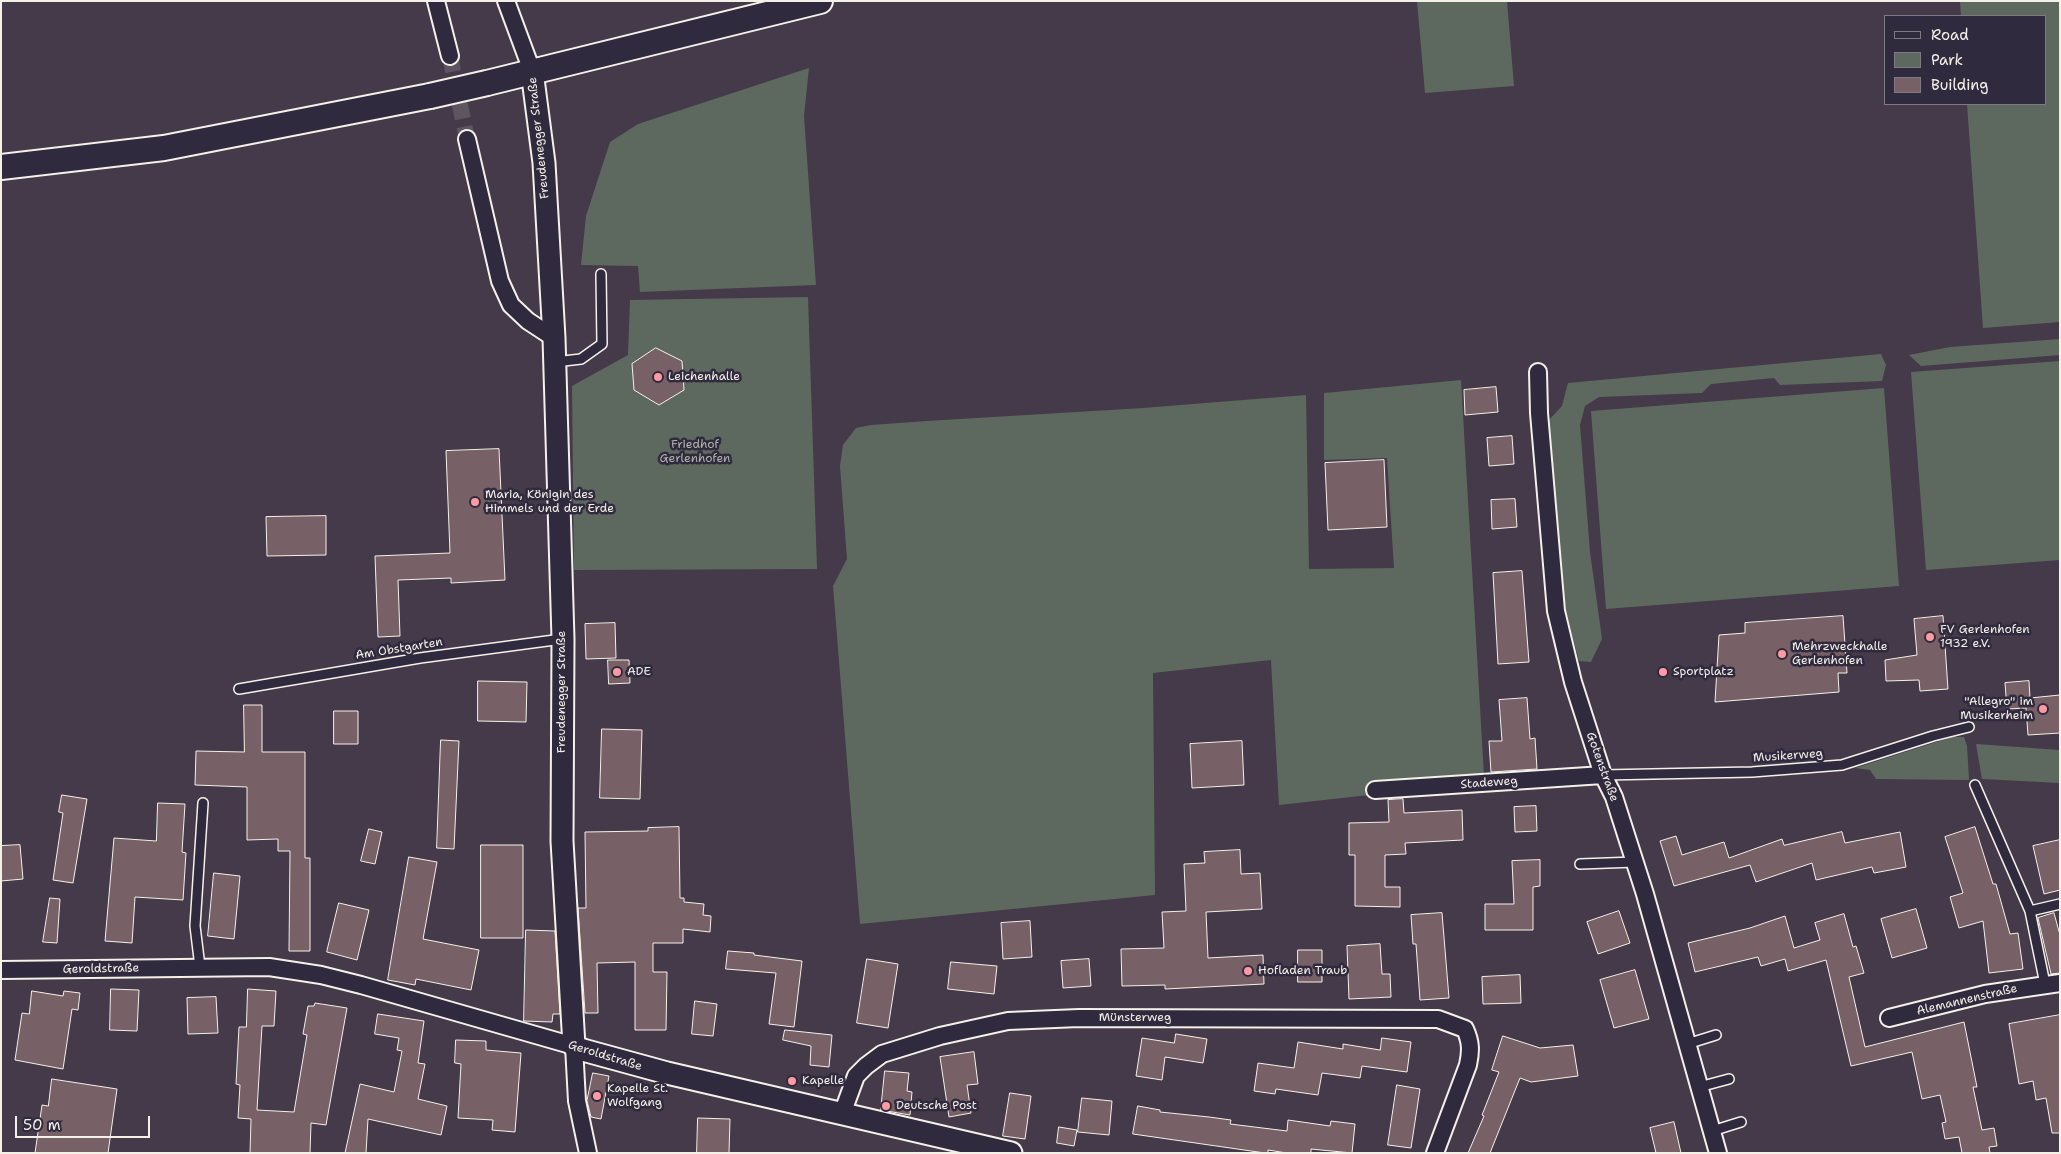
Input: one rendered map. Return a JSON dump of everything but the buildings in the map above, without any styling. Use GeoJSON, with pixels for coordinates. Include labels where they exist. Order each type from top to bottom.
{"type":"FeatureCollection","features":[{"type":"Feature","properties":{"kind":"main road"},"geometry":{"type":"LineString","coordinates":[[1,167],[164,148],[430,96],[820,1]]}},
{"type":"Feature","properties":{"kind":"street"},"geometry":{"type":"LineString","coordinates":[[436,1],[450,56]]}},
{"type":"Feature","properties":{"kind":"street","name":"Freudenegger Straße"},"geometry":{"type":"LineString","coordinates":[[506,1],[532,71],[544,163],[554,338],[562,639],[562,841],[574,1046]]}},
{"type":"Feature","properties":{"kind":"street"},"geometry":{"type":"LineString","coordinates":[[467,139],[500,282],[511,305],[528,321],[554,338]]}},
{"type":"Feature","properties":{"kind":"street","name":"Gotenstraße"},"geometry":{"type":"LineString","coordinates":[[1538,372],[1554,604],[1573,682],[1603,775],[1614,797],[1635,862],[1718,1153]]}},
{"type":"Feature","properties":{"kind":"street","name":"Stadeweg"},"geometry":{"type":"LineString","coordinates":[[1375,790],[1603,775]]}},
{"type":"Feature","properties":{"kind":"street","name":"Geroldstraße"},"geometry":{"type":"LineString","coordinates":[[1,970],[268,967],[321,975],[656,1071],[1011,1153]]}},
{"type":"Feature","properties":{"kind":"street","name":"Alemannenstraße"},"geometry":{"type":"LineString","coordinates":[[1888,1018],[1985,994],[2052,983]]}},
{"type":"Feature","properties":{"kind":"street","name":"Münsterweg"},"geometry":{"type":"LineString","coordinates":[[842,1114],[856,1076],[882,1054],[940,1036],[1008,1021],[1079,1018],[1438,1019],[1465,1029],[1470,1042],[1471,1052],[1468,1065],[1435,1153]]}},
{"type":"Feature","properties":{"kind":"street"},"geometry":{"type":"LineString","coordinates":[[574,1046],[577,1100],[588,1153]]}},
{"type":"Feature","properties":{"kind":"lane"},"geometry":{"type":"LineString","coordinates":[[554,362],[580,359],[602,344],[601,274]]}},
{"type":"Feature","properties":{"kind":"lane","name":"Am Obstgarten"},"geometry":{"type":"LineString","coordinates":[[239,689],[420,658],[562,639]]}},
{"type":"Feature","properties":{"kind":"lane","name":"Musikerweg"},"geometry":{"type":"LineString","coordinates":[[1603,775],[1752,772],[1842,765],[1968,727]]}},
{"type":"Feature","properties":{"kind":"lane","name":"Alemannenstraße"},"geometry":{"type":"LineString","coordinates":[[1975,784],[2030,911],[2052,983]]}},
{"type":"Feature","properties":{"kind":"lane"},"geometry":{"type":"LineString","coordinates":[[200,967],[194,926],[203,803]]}},
{"type":"Feature","properties":{"kind":"lane"},"geometry":{"type":"LineString","coordinates":[[1580,864],[1635,862]]}},
{"type":"Feature","properties":{"kind":"lane"},"geometry":{"type":"LineString","coordinates":[[2030,911],[2060,904]]}},
{"type":"Feature","properties":{"kind":"lane"},"geometry":{"type":"LineString","coordinates":[[1687,1044],[1716,1035]]}},
{"type":"Feature","properties":{"kind":"lane"},"geometry":{"type":"LineString","coordinates":[[1699,1087],[1729,1079]]}},
{"type":"Feature","properties":{"kind":"lane"},"geometry":{"type":"LineString","coordinates":[[1712,1131],[1741,1122]]}},
{"type":"Feature","properties":{"kind":"green space"},"geometry":{"type":"Polygon","coordinates":[[[1417,1],[1507,1],[1514,86],[1425,93],[1417,1]]]}},
{"type":"Feature","properties":{"kind":"green space"},"geometry":{"type":"Polygon","coordinates":[[[1960,1],[2060,1],[2060,322],[1983,328],[1967,105],[2046,105],[2046,15],[1961,15],[1960,1]]]}},
{"type":"Feature","properties":{"kind":"green space"},"geometry":{"type":"Polygon","coordinates":[[[809,68],[804,116],[816,285],[640,292],[638,266],[581,265],[586,216],[610,142],[638,124],[809,68]]]}},
{"type":"Feature","properties":{"kind":"green space","name":"Friedhof Gerlenhofen"},"geometry":{"type":"Polygon","coordinates":[[[808,297],[817,569],[574,570],[572,386],[628,355],[630,300],[808,297]]]}},
{"type":"Feature","properties":{"kind":"green space"},"geometry":{"type":"Polygon","coordinates":[[[2060,339],[2060,355],[1921,366],[1909,355],[1950,347],[2060,339]]]}},
{"type":"Feature","properties":{"kind":"green space"},"geometry":{"type":"Polygon","coordinates":[[[1881,354],[1886,365],[1882,381],[1780,385],[1774,378],[1711,384],[1702,393],[1599,397],[1585,406],[1580,425],[1590,552],[1602,639],[1591,662],[1579,661],[1563,600],[1547,422],[1562,406],[1568,383],[1881,354]]]}},
{"type":"Feature","properties":{"kind":"green space"},"geometry":{"type":"Polygon","coordinates":[[[2060,361],[2060,560],[1926,570],[1911,372],[2060,361]]]}},
{"type":"Feature","properties":{"kind":"green space"},"geometry":{"type":"Polygon","coordinates":[[[1461,380],[1484,776],[1370,784],[1369,795],[1279,805],[1271,660],[1153,673],[1155,895],[860,924],[833,586],[847,559],[840,466],[843,445],[856,428],[871,425],[1143,408],[1306,395],[1309,569],[1394,568],[1387,458],[1324,460],[1324,393],[1461,380]]]}},
{"type":"Feature","properties":{"kind":"green space"},"geometry":{"type":"Polygon","coordinates":[[[1884,388],[1899,586],[1606,609],[1591,411],[1884,388]]]}},
{"type":"Feature","properties":{"kind":"green space"},"geometry":{"type":"Polygon","coordinates":[[[1952,737],[1964,737],[1967,746],[1969,780],[1876,779],[1870,770],[1855,768],[1952,737]]]}},
{"type":"Feature","properties":{"kind":"green space"},"geometry":{"type":"Polygon","coordinates":[[[1976,744],[2060,750],[2060,783],[1982,779],[1976,744]]]}},
{"type":"Feature","properties":{"kind":"tunnel"},"geometry":{"type":"LineString","coordinates":[[450,56],[467,139]]}},
{"type":"Feature","properties":{"kind":"place","name":"Leichenhalle"},"geometry":{"type":"Point","coordinates":[658,377]}},
{"type":"Feature","properties":{"kind":"place","name":"Maria, Königin des Himmels und der Erde"},"geometry":{"type":"Point","coordinates":[475,502]}},
{"type":"Feature","properties":{"kind":"place","name":"FV Gerlenhofen 1932 e.V."},"geometry":{"type":"Point","coordinates":[1930,637]}},
{"type":"Feature","properties":{"kind":"place","name":"Mehrzweckhalle Gerlenhofen"},"geometry":{"type":"Point","coordinates":[1782,654]}},
{"type":"Feature","properties":{"kind":"place","name":"ADE"},"geometry":{"type":"Point","coordinates":[617,672]}},
{"type":"Feature","properties":{"kind":"place","name":"Sportplatz"},"geometry":{"type":"Point","coordinates":[1663,672]}},
{"type":"Feature","properties":{"kind":"place","name":"\"Allegro\" im Musikerheim"},"geometry":{"type":"Point","coordinates":[2043,709]}},
{"type":"Feature","properties":{"kind":"place","name":"Hofladen Traub"},"geometry":{"type":"Point","coordinates":[1248,971]}},
{"type":"Feature","properties":{"kind":"place","name":"Kapelle"},"geometry":{"type":"Point","coordinates":[792,1081]}},
{"type":"Feature","properties":{"kind":"place","name":"Kapelle St. Wolfgang"},"geometry":{"type":"Point","coordinates":[597,1096]}},
{"type":"Feature","properties":{"kind":"place","name":"Deutsche Post"},"geometry":{"type":"Point","coordinates":[886,1106]}}]}
